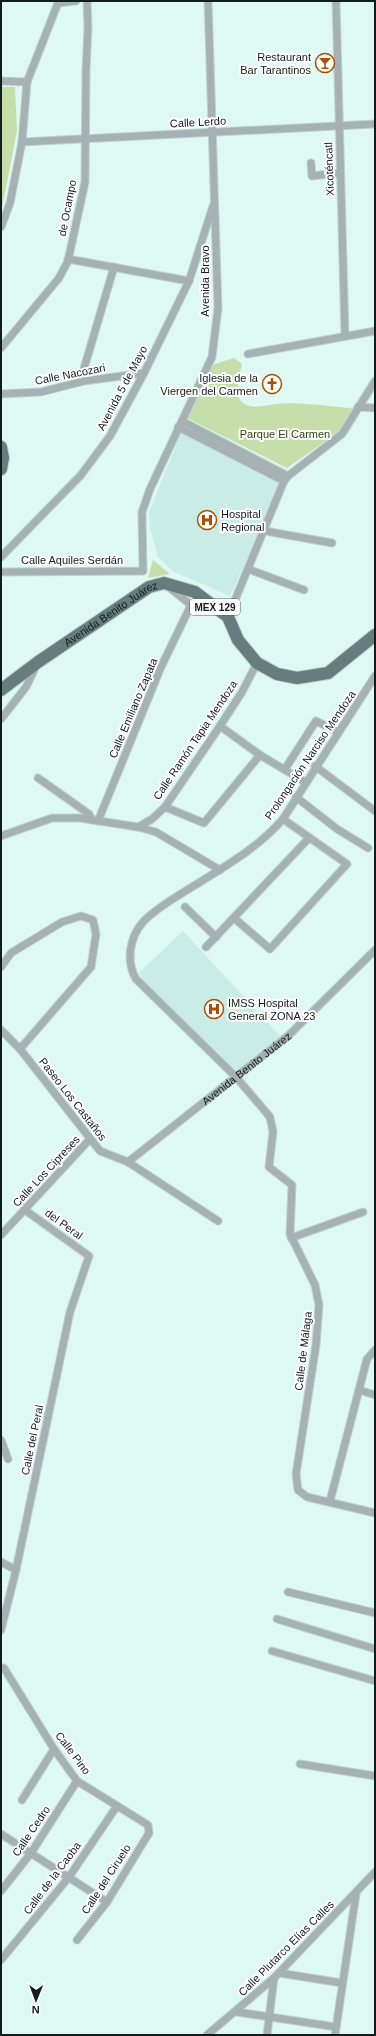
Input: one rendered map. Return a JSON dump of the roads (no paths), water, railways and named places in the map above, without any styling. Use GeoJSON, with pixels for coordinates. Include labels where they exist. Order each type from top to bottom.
{"type":"FeatureCollection","features":[{"type":"Feature","properties":{"kind":"main road"},"geometry":{"type":"LineString","coordinates":[[1,447],[3,458],[1,469]]}},
{"type":"Feature","properties":{"kind":"main road","name":"Avenida Benito Juárez"},"geometry":{"type":"LineString","coordinates":[[1,690],[38,662],[149,587],[164,583],[196,592],[224,614],[238,640],[257,663],[277,674],[297,678],[328,673],[375,635]]}},
{"type":"Feature","properties":{"kind":"street"},"geometry":{"type":"LineString","coordinates":[[1,227],[10,203],[22,142],[27,82],[58,3],[76,1]]}},
{"type":"Feature","properties":{"kind":"street","name":"de Ocampo"},"geometry":{"type":"LineString","coordinates":[[1,348],[59,278],[68,260],[85,182],[88,27],[87,1]]}},
{"type":"Feature","properties":{"kind":"street","name":"Avenida Bravo"},"geometry":{"type":"LineString","coordinates":[[143,571],[142,512],[150,489],[212,357],[218,308],[208,1]]}},
{"type":"Feature","properties":{"kind":"street","name":"Xicoténcatl"},"geometry":{"type":"LineString","coordinates":[[336,1],[338,126],[345,336]]}},
{"type":"Feature","properties":{"kind":"street"},"geometry":{"type":"LineString","coordinates":[[1,81],[27,82]]}},
{"type":"Feature","properties":{"kind":"street","name":"Calle Lerdo"},"geometry":{"type":"LineString","coordinates":[[22,142],[375,124]]}},
{"type":"Feature","properties":{"kind":"street"},"geometry":{"type":"LineString","coordinates":[[311,163],[312,176],[340,173]]}},
{"type":"Feature","properties":{"kind":"street","name":"Avenida 5 de Mayo"},"geometry":{"type":"LineString","coordinates":[[1,557],[81,475],[110,436],[144,373],[188,282],[215,200]]}},
{"type":"Feature","properties":{"kind":"street"},"geometry":{"type":"LineString","coordinates":[[68,260],[188,282]]}},
{"type":"Feature","properties":{"kind":"street"},"geometry":{"type":"LineString","coordinates":[[82,381],[116,269]]}},
{"type":"Feature","properties":{"kind":"street"},"geometry":{"type":"LineString","coordinates":[[248,354],[375,331]]}},
{"type":"Feature","properties":{"kind":"street","name":"Calle Nacozari"},"geometry":{"type":"LineString","coordinates":[[1,394],[40,392],[82,381],[144,373]]}},
{"type":"Feature","properties":{"kind":"street"},"geometry":{"type":"LineString","coordinates":[[164,583],[191,604],[224,614],[248,569],[286,478],[342,434],[358,406],[375,381]]}},
{"type":"Feature","properties":{"kind":"street"},"geometry":{"type":"LineString","coordinates":[[358,406],[375,408]]}},
{"type":"Feature","properties":{"kind":"street"},"geometry":{"type":"LineString","coordinates":[[180,424],[286,478]]}},
{"type":"Feature","properties":{"kind":"street"},"geometry":{"type":"LineString","coordinates":[[264,531],[332,543]]}},
{"type":"Feature","properties":{"kind":"street"},"geometry":{"type":"LineString","coordinates":[[248,569],[304,590]]}},
{"type":"Feature","properties":{"kind":"street","name":"Calle Aquiles Serdán"},"geometry":{"type":"LineString","coordinates":[[1,572],[143,571]]}},
{"type":"Feature","properties":{"kind":"street","name":"Calle Emiliano Zapata"},"geometry":{"type":"LineString","coordinates":[[95,820],[161,667],[191,604]]}},
{"type":"Feature","properties":{"kind":"street"},"geometry":{"type":"LineString","coordinates":[[1,719],[26,687],[38,662]]}},
{"type":"Feature","properties":{"kind":"street","name":"Calle Ramón Tapia Mendoza"},"geometry":{"type":"LineString","coordinates":[[138,827],[152,819],[165,807],[242,692],[257,663]]}},
{"type":"Feature","properties":{"kind":"street","name":"Prolongación Narciso Mendoza"},"geometry":{"type":"LineString","coordinates":[[236,1078],[136,979],[132,973],[129,960],[134,936],[143,922],[170,901],[220,870],[268,836],[283,818],[375,676]]}},
{"type":"Feature","properties":{"kind":"street"},"geometry":{"type":"LineString","coordinates":[[284,769],[316,721],[338,732]]}},
{"type":"Feature","properties":{"kind":"street"},"geometry":{"type":"LineString","coordinates":[[220,726],[260,755],[305,782]]}},
{"type":"Feature","properties":{"kind":"street"},"geometry":{"type":"LineString","coordinates":[[165,807],[204,823],[260,755]]}},
{"type":"Feature","properties":{"kind":"street"},"geometry":{"type":"LineString","coordinates":[[316,766],[375,811]]}},
{"type":"Feature","properties":{"kind":"street"},"geometry":{"type":"LineString","coordinates":[[38,778],[89,814],[95,820]]}},
{"type":"Feature","properties":{"kind":"street"},"geometry":{"type":"LineString","coordinates":[[296,797],[336,829],[368,848]]}},
{"type":"Feature","properties":{"kind":"street"},"geometry":{"type":"LineString","coordinates":[[1,836],[52,818],[95,820],[138,827],[156,832],[220,870]]}},
{"type":"Feature","properties":{"kind":"street"},"geometry":{"type":"LineString","coordinates":[[234,918],[270,949],[347,864],[283,818]]}},
{"type":"Feature","properties":{"kind":"street"},"geometry":{"type":"LineString","coordinates":[[206,947],[309,838]]}},
{"type":"Feature","properties":{"kind":"street"},"geometry":{"type":"LineString","coordinates":[[185,907],[216,937]]}},
{"type":"Feature","properties":{"kind":"street"},"geometry":{"type":"LineString","coordinates":[[1,967],[11,953],[62,922],[81,916],[93,920],[96,934],[91,967],[20,1049]]}},
{"type":"Feature","properties":{"kind":"street","name":"Avenida Benito Juárez"},"geometry":{"type":"LineString","coordinates":[[128,1162],[289,1035],[375,950]]}},
{"type":"Feature","properties":{"kind":"street","name":"Paseo Los Castaños"},"geometry":{"type":"LineString","coordinates":[[1,1030],[20,1049],[100,1150],[128,1162],[218,1221]]}},
{"type":"Feature","properties":{"kind":"street","name":"Calle de Málaga"},"geometry":{"type":"LineString","coordinates":[[236,1078],[270,1117],[273,1132],[269,1167],[292,1185],[289,1228],[291,1238],[315,1285],[319,1305],[316,1345],[296,1474],[298,1490],[307,1497],[330,1501]]}},
{"type":"Feature","properties":{"kind":"street","name":"Calle Los Cipreses"},"geometry":{"type":"LineString","coordinates":[[1,1235],[90,1139]]}},
{"type":"Feature","properties":{"kind":"street","name":"del Peral"},"geometry":{"type":"LineString","coordinates":[[25,1210],[89,1256]]}},
{"type":"Feature","properties":{"kind":"street"},"geometry":{"type":"LineString","coordinates":[[291,1238],[363,1212]]}},
{"type":"Feature","properties":{"kind":"street","name":"Calle del Peral"},"geometry":{"type":"LineString","coordinates":[[1,1630],[16,1570],[70,1312],[89,1256]]}},
{"type":"Feature","properties":{"kind":"street"},"geometry":{"type":"LineString","coordinates":[[375,1350],[367,1359],[330,1501],[375,1513]]}},
{"type":"Feature","properties":{"kind":"street"},"geometry":{"type":"LineString","coordinates":[[359,1390],[375,1395]]}},
{"type":"Feature","properties":{"kind":"street"},"geometry":{"type":"LineString","coordinates":[[1,1440],[8,1459]]}},
{"type":"Feature","properties":{"kind":"street"},"geometry":{"type":"LineString","coordinates":[[1,1562],[16,1570]]}},
{"type":"Feature","properties":{"kind":"street"},"geometry":{"type":"LineString","coordinates":[[288,1592],[375,1614]]}},
{"type":"Feature","properties":{"kind":"street"},"geometry":{"type":"LineString","coordinates":[[277,1619],[375,1649]]}},
{"type":"Feature","properties":{"kind":"street"},"geometry":{"type":"LineString","coordinates":[[272,1651],[375,1682]]}},
{"type":"Feature","properties":{"kind":"street","name":"Calle Pino"},"geometry":{"type":"LineString","coordinates":[[1,1668],[4,1668],[54,1749],[77,1781],[150,1828]]}},
{"type":"Feature","properties":{"kind":"street"},"geometry":{"type":"LineString","coordinates":[[22,1800],[54,1749]]}},
{"type":"Feature","properties":{"kind":"street"},"geometry":{"type":"LineString","coordinates":[[300,1764],[375,1776]]}},
{"type":"Feature","properties":{"kind":"street","name":"Calle Cedro"},"geometry":{"type":"LineString","coordinates":[[1,1890],[31,1853],[77,1781]]}},
{"type":"Feature","properties":{"kind":"street","name":"Calle de la Caoba"},"geometry":{"type":"LineString","coordinates":[[1,1960],[69,1877],[117,1806]]}},
{"type":"Feature","properties":{"kind":"street","name":"Calle del Ciruelo"},"geometry":{"type":"LineString","coordinates":[[78,1940],[106,1902],[149,1833],[150,1828]]}},
{"type":"Feature","properties":{"kind":"street"},"geometry":{"type":"LineString","coordinates":[[1,1834],[106,1902]]}},
{"type":"Feature","properties":{"kind":"street","name":"Calle Plutarco Elías Calles"},"geometry":{"type":"LineString","coordinates":[[208,2035],[277,1975],[356,1894],[375,1872]]}},
{"type":"Feature","properties":{"kind":"street"},"geometry":{"type":"LineString","coordinates":[[335,2035],[356,1894]]}},
{"type":"Feature","properties":{"kind":"street"},"geometry":{"type":"LineString","coordinates":[[267,2035],[277,1975],[342,1983]]}},
{"type":"Feature","properties":{"kind":"street"},"geometry":{"type":"LineString","coordinates":[[236,2012],[336,2027]]}},
{"type":"Feature","properties":{"kind":"place","name":"Restaurant Bar Tarantinos"},"geometry":{"type":"Point","coordinates":[325,63]}},
{"type":"Feature","properties":{"kind":"place","name":"Iglesia de la Viergen del Carmen"},"geometry":{"type":"Point","coordinates":[272,384]}},
{"type":"Feature","properties":{"kind":"place","name":"Hospital Regional"},"geometry":{"type":"Point","coordinates":[207,520]}},
{"type":"Feature","properties":{"kind":"place","name":"IMSS Hospital General ZONA 23"},"geometry":{"type":"Point","coordinates":[214,1009]}},
{"type":"Feature","properties":{"kind":"park label","name":"Parque El Carmen"},"geometry":{"type":"Point","coordinates":[285,434]}}]}
